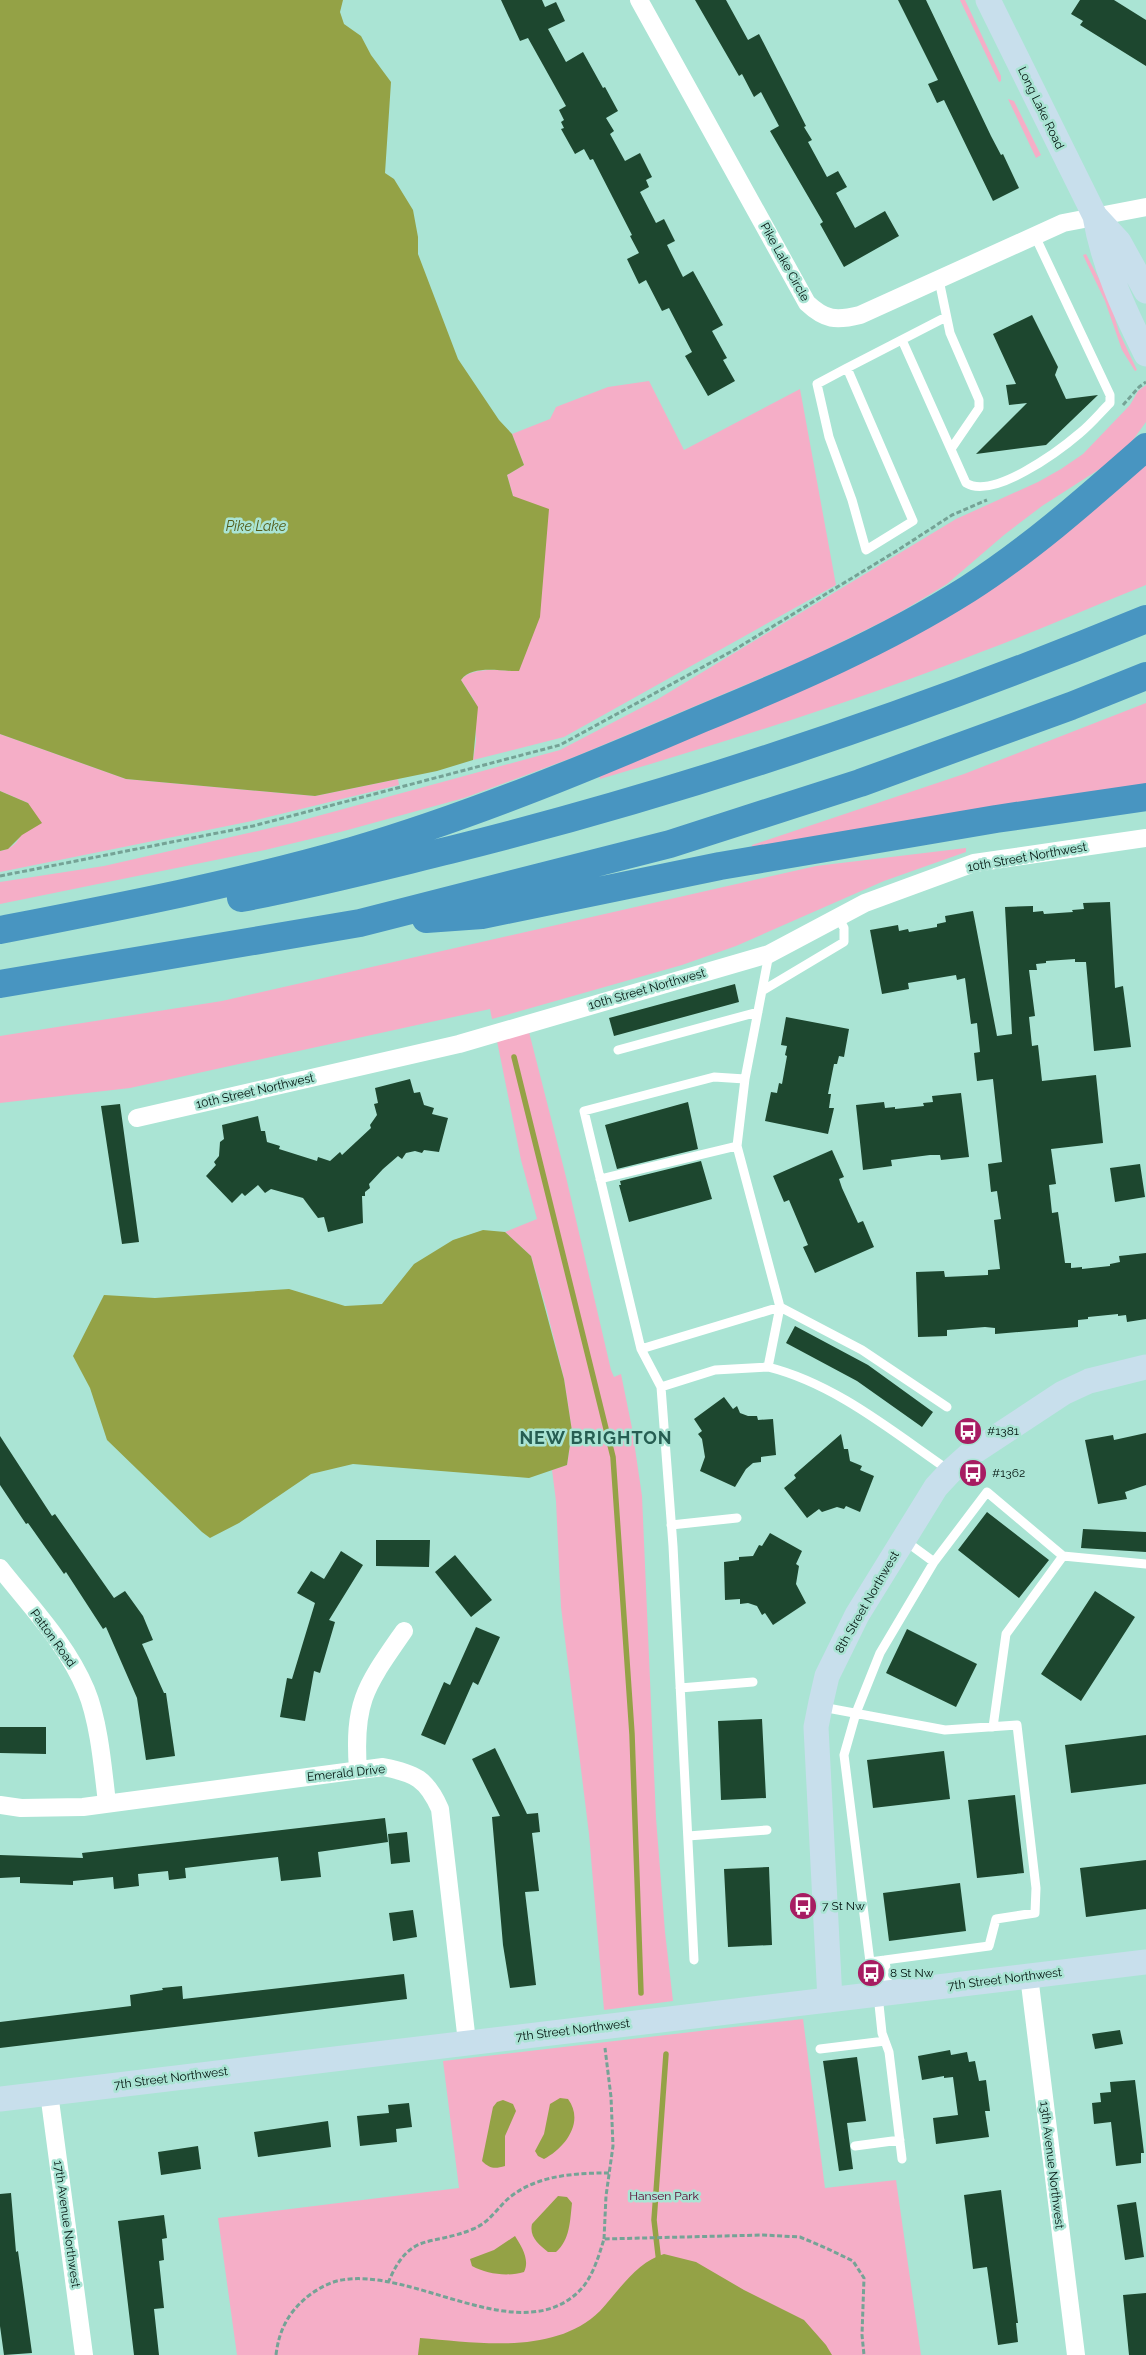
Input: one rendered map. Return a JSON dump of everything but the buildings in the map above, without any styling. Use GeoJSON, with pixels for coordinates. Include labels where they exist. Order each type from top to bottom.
{"type":"FeatureCollection","features":[{"type":"Feature","properties":{"kind":"highway"},"geometry":{"type":"LineString","coordinates":[[0,930],[234,881],[355,850],[490,805],[664,735],[832,664],[972,587],[1069,514],[1146,447]]}},
{"type":"Feature","properties":{"kind":"highway"},"geometry":{"type":"LineString","coordinates":[[0,938],[102,923],[279,890],[353,874],[557,823],[840,734],[1049,659],[1146,620]]}},
{"type":"Feature","properties":{"kind":"highway"},"geometry":{"type":"LineString","coordinates":[[0,984],[360,923],[670,844],[860,783],[1062,710],[1146,676]]}},
{"type":"Feature","properties":{"kind":"highway"},"geometry":{"type":"LineString","coordinates":[[360,923],[482,915],[720,866],[986,820],[1146,797]]}},
{"type":"Feature","properties":{"kind":"street","name":"Pike Lake Circle"},"geometry":{"type":"LineString","coordinates":[[640,0],[807,303],[820,314],[832,318],[860,315],[1063,223],[1146,207]]}},
{"type":"Feature","properties":{"kind":"street","name":"Long Lake Road"},"geometry":{"type":"LineString","coordinates":[[988,0],[1094,216],[1100,247],[1132,326],[1146,354]]}},
{"type":"Feature","properties":{"kind":"street","name":"Long Lake Road"},"geometry":{"type":"LineString","coordinates":[[1094,216],[1119,242],[1146,291]]}},
{"type":"Feature","properties":{"kind":"street","name":"10th Street Northwest"},"geometry":{"type":"LineString","coordinates":[[137,1118],[459,1044],[769,954],[865,903],[974,863],[1146,838]]}},
{"type":"Feature","properties":{"kind":"street","name":"8th Street Northwest"},"geometry":{"type":"LineString","coordinates":[[830,2000],[816,1726],[827,1676],[839,1647],[936,1487],[950,1472],[969,1455],[1063,1393],[1089,1381],[1146,1367]]}},
{"type":"Feature","properties":{"kind":"street","name":"Patton Road"},"geometry":{"type":"LineString","coordinates":[[0,1568],[67,1655],[86,1691],[101,1756],[107,1803]]}},
{"type":"Feature","properties":{"kind":"street"},"geometry":{"type":"LineString","coordinates":[[358,1770],[357,1718],[363,1695],[374,1674],[404,1631]]}},
{"type":"Feature","properties":{"kind":"street","name":"Emerald Drive"},"geometry":{"type":"LineString","coordinates":[[0,1805],[21,1808],[62,1809],[383,1767],[414,1774],[426,1784],[440,1809],[467,2042]]}},
{"type":"Feature","properties":{"kind":"street","name":"7th Street Northwest"},"geometry":{"type":"LineString","coordinates":[[0,2099],[1146,1962]]}},
{"type":"Feature","properties":{"kind":"street","name":"13th Avenue Northwest"},"geometry":{"type":"LineString","coordinates":[[1029,1976],[1076,2355]]}},
{"type":"Feature","properties":{"kind":"street","name":"17th Avenue Northwest"},"geometry":{"type":"LineString","coordinates":[[49,2093],[84,2355]]}},
{"type":"Feature","properties":{"kind":"lane"},"geometry":{"type":"LineString","coordinates":[[902,340],[966,484],[974,488],[985,488],[1019,474],[1049,456],[1082,432],[1110,403],[1108,390],[1035,236]]}},
{"type":"Feature","properties":{"kind":"lane"},"geometry":{"type":"LineString","coordinates":[[939,280],[950,333],[979,400],[979,408],[951,449]]}},
{"type":"Feature","properties":{"kind":"lane"},"geometry":{"type":"LineString","coordinates":[[846,368],[913,521],[866,550],[852,500],[828,437],[817,384],[846,368],[946,317]]}},
{"type":"Feature","properties":{"kind":"lane"},"geometry":{"type":"LineString","coordinates":[[762,991],[844,942],[844,928],[838,917]]}},
{"type":"Feature","properties":{"kind":"lane"},"geometry":{"type":"LineString","coordinates":[[768,1367],[780,1307],[737,1146],[745,1079],[769,954]]}},
{"type":"Feature","properties":{"kind":"lane"},"geometry":{"type":"LineString","coordinates":[[618,1050],[758,1012]]}},
{"type":"Feature","properties":{"kind":"lane"},"geometry":{"type":"LineString","coordinates":[[694,1960],[671,1525],[661,1387],[642,1349],[584,1111],[714,1077],[745,1079]]}},
{"type":"Feature","properties":{"kind":"lane"},"geometry":{"type":"LineString","coordinates":[[600,1179],[737,1146]]}},
{"type":"Feature","properties":{"kind":"lane"},"geometry":{"type":"LineString","coordinates":[[642,1349],[780,1307],[862,1350],[947,1407]]}},
{"type":"Feature","properties":{"kind":"lane"},"geometry":{"type":"LineString","coordinates":[[661,1387],[715,1370],[768,1367],[789,1372],[847,1400],[950,1472]]}},
{"type":"Feature","properties":{"kind":"lane"},"geometry":{"type":"LineString","coordinates":[[820,1706],[856,1713],[944,1730],[1017,1726],[1036,1888],[1035,1913],[996,1919],[989,1946],[870,1962],[844,1755],[856,1713],[880,1653],[934,1562],[986,1492],[1063,1556],[1146,1564]]}},
{"type":"Feature","properties":{"kind":"lane"},"geometry":{"type":"LineString","coordinates":[[671,1525],[737,1518]]}},
{"type":"Feature","properties":{"kind":"lane"},"geometry":{"type":"LineString","coordinates":[[903,1540],[934,1562]]}},
{"type":"Feature","properties":{"kind":"lane"},"geometry":{"type":"LineString","coordinates":[[993,1727],[1006,1634],[1063,1556]]}},
{"type":"Feature","properties":{"kind":"lane"},"geometry":{"type":"LineString","coordinates":[[680,1688],[752,1682]]}},
{"type":"Feature","properties":{"kind":"lane"},"geometry":{"type":"LineString","coordinates":[[688,1836],[767,1830]]}},
{"type":"Feature","properties":{"kind":"lane"},"geometry":{"type":"LineString","coordinates":[[885,1960],[882,2033],[889,2052],[902,2159]]}},
{"type":"Feature","properties":{"kind":"lane"},"geometry":{"type":"LineString","coordinates":[[820,2050],[885,2042]]}},
{"type":"Feature","properties":{"kind":"lane"},"geometry":{"type":"LineString","coordinates":[[855,2146],[900,2140]]}},
{"type":"Feature","properties":{"kind":"path"},"geometry":{"type":"LineString","coordinates":[[1119,410],[1138,387],[1146,382]]}},
{"type":"Feature","properties":{"kind":"path"},"geometry":{"type":"LineString","coordinates":[[0,876],[253,826],[560,745],[734,650],[952,515],[990,499]]}},
{"type":"Feature","properties":{"kind":"path"},"geometry":{"type":"LineString","coordinates":[[276,2355],[284,2322],[297,2305],[314,2292],[338,2281],[365,2280],[388,2283],[492,2311],[514,2314],[541,2312],[564,2303],[583,2287],[595,2266],[604,2239],[606,2196],[613,2146],[612,2107],[604,2043]]}},
{"type":"Feature","properties":{"kind":"path"},"geometry":{"type":"LineString","coordinates":[[388,2283],[395,2266],[406,2252],[416,2245],[472,2230],[491,2219],[510,2197],[528,2188],[564,2175],[609,2173]]}},
{"type":"Feature","properties":{"kind":"path"},"geometry":{"type":"LineString","coordinates":[[604,2239],[636,2239],[684,2235],[800,2237],[853,2261],[864,2278],[862,2335],[864,2355]]}},
{"type":"Feature","properties":{"kind":"green space"},"geometry":{"type":"Polygon","coordinates":[[[960,0],[965,0],[1001,76],[1001,81],[999,82],[960,0]]]}},
{"type":"Feature","properties":{"kind":"green space"},"geometry":{"type":"Polygon","coordinates":[[[1008,99],[1014,101],[1041,155],[1036,158],[1008,99]]]}},
{"type":"Feature","properties":{"kind":"green space"},"geometry":{"type":"Polygon","coordinates":[[[1086,254],[1109,298],[1119,332],[1137,370],[1135,371],[1122,350],[1105,301],[1083,255],[1086,254]]]}},
{"type":"Feature","properties":{"kind":"green space"},"geometry":{"type":"Polygon","coordinates":[[[649,381],[684,450],[800,389],[836,585],[564,737],[473,760],[476,741],[474,700],[461,680],[465,676],[478,671],[512,671],[513,496],[507,475],[524,465],[512,434],[550,419],[556,407],[608,387],[649,381]]]}},
{"type":"Feature","properties":{"kind":"green space"},"geometry":{"type":"Polygon","coordinates":[[[1146,385],[1146,422],[1130,444],[1109,463],[1042,506],[1004,535],[947,584],[894,616],[809,658],[577,756],[464,798],[344,831],[265,850],[0,904],[0,882],[104,866],[292,823],[560,750],[658,699],[956,519],[1038,482],[1061,469],[1083,454],[1130,405],[1138,391],[1146,385]]]}},
{"type":"Feature","properties":{"kind":"green space"},"geometry":{"type":"Polygon","coordinates":[[[1146,462],[1146,585],[1002,644],[840,704],[600,779],[598,771],[776,700],[1146,462]]]}},
{"type":"Feature","properties":{"kind":"green space"},"geometry":{"type":"Polygon","coordinates":[[[1146,703],[1146,784],[754,852],[752,845],[964,774],[1146,703]]]}},
{"type":"Feature","properties":{"kind":"green space"},"geometry":{"type":"Polygon","coordinates":[[[0,734],[126,779],[315,796],[398,779],[399,785],[252,821],[0,872],[0,851],[8,849],[19,839],[28,803],[0,791],[0,734]]]}},
{"type":"Feature","properties":{"kind":"green space"},"geometry":{"type":"Polygon","coordinates":[[[966,848],[966,852],[884,881],[736,946],[682,965],[492,1019],[490,1009],[130,1088],[0,1103],[0,1036],[222,1001],[816,866],[966,848]]]}},
{"type":"Feature","properties":{"kind":"green space"},"geometry":{"type":"Polygon","coordinates":[[[529,1032],[566,1177],[611,1370],[614,1377],[621,1374],[632,1428],[642,1496],[656,1818],[665,1932],[673,2001],[604,2010],[589,1834],[561,1607],[556,1501],[552,1470],[567,1465],[572,1431],[564,1379],[531,1256],[505,1232],[537,1219],[521,1160],[497,1041],[529,1032]]]}},
{"type":"Feature","properties":{"kind":"green space","name":"Hansen Park"},"geometry":{"type":"Polygon","coordinates":[[[803,2019],[825,2188],[896,2180],[921,2355],[237,2355],[218,2218],[459,2188],[443,2061],[803,2019]]]}},
{"type":"Feature","properties":{"kind":"water","name":"Pike Lake"},"geometry":{"type":"Polygon","coordinates":[[[0,0],[343,0],[340,12],[344,24],[361,36],[371,55],[391,82],[385,173],[394,179],[413,210],[418,237],[418,254],[458,359],[499,420],[512,434],[524,465],[507,475],[513,496],[549,509],[540,617],[519,671],[480,670],[466,675],[461,680],[478,707],[473,760],[437,771],[315,796],[126,779],[0,734],[0,0]]]}},
{"type":"Feature","properties":{"kind":"water"},"geometry":{"type":"Polygon","coordinates":[[[0,791],[28,803],[42,823],[22,835],[8,849],[0,851],[0,791]]]}},
{"type":"Feature","properties":{"kind":"water"},"geometry":{"type":"Polygon","coordinates":[[[483,1230],[505,1232],[531,1256],[564,1379],[572,1431],[567,1465],[529,1478],[353,1464],[311,1474],[239,1523],[210,1538],[107,1440],[90,1388],[73,1356],[104,1295],[155,1298],[289,1289],[345,1306],[382,1304],[414,1264],[453,1240],[483,1230]]]}},
{"type":"Feature","properties":{"kind":"water"},"geometry":{"type":"Polygon","coordinates":[[[560,2098],[568,2099],[573,2108],[573,2125],[565,2141],[544,2159],[538,2156],[535,2151],[544,2134],[550,2104],[560,2098]]]}},
{"type":"Feature","properties":{"kind":"water"},"geometry":{"type":"Polygon","coordinates":[[[503,2100],[513,2104],[516,2111],[505,2136],[505,2166],[493,2168],[482,2161],[493,2107],[497,2102],[503,2100]]]}},
{"type":"Feature","properties":{"kind":"water"},"geometry":{"type":"Polygon","coordinates":[[[558,2196],[567,2197],[572,2203],[570,2223],[567,2236],[561,2247],[556,2252],[548,2252],[533,2237],[531,2229],[532,2224],[558,2196]]]}},
{"type":"Feature","properties":{"kind":"water"},"geometry":{"type":"Polygon","coordinates":[[[515,2236],[526,2258],[524,2272],[497,2274],[472,2266],[470,2259],[494,2250],[515,2236]]]}},
{"type":"Feature","properties":{"kind":"water"},"geometry":{"type":"Polygon","coordinates":[[[664,2254],[696,2262],[744,2290],[804,2320],[826,2345],[832,2355],[418,2355],[420,2338],[467,2342],[516,2343],[539,2340],[561,2334],[582,2325],[600,2311],[637,2270],[664,2254]]]}},
{"type":"Feature","properties":{"kind":"waterway"},"geometry":{"type":"LineString","coordinates":[[514,1057],[613,1457],[632,1734],[641,1993]]}},
{"type":"Feature","properties":{"kind":"waterway"},"geometry":{"type":"LineString","coordinates":[[659,2263],[654,2220],[666,2054]]}},
{"type":"Feature","properties":{"kind":"place","name":"#1381"},"geometry":{"type":"Point","coordinates":[968,1431]}},
{"type":"Feature","properties":{"kind":"place","name":"#1362"},"geometry":{"type":"Point","coordinates":[973,1473]}},
{"type":"Feature","properties":{"kind":"place","name":"7 St Nw"},"geometry":{"type":"Point","coordinates":[803,1906]}},
{"type":"Feature","properties":{"kind":"place","name":"8 St Nw"},"geometry":{"type":"Point","coordinates":[871,1973]}},
{"type":"Feature","properties":{"kind":"district","name":"NEW BRIGHTON"},"geometry":{"type":"Point","coordinates":[596,1438]}}]}
